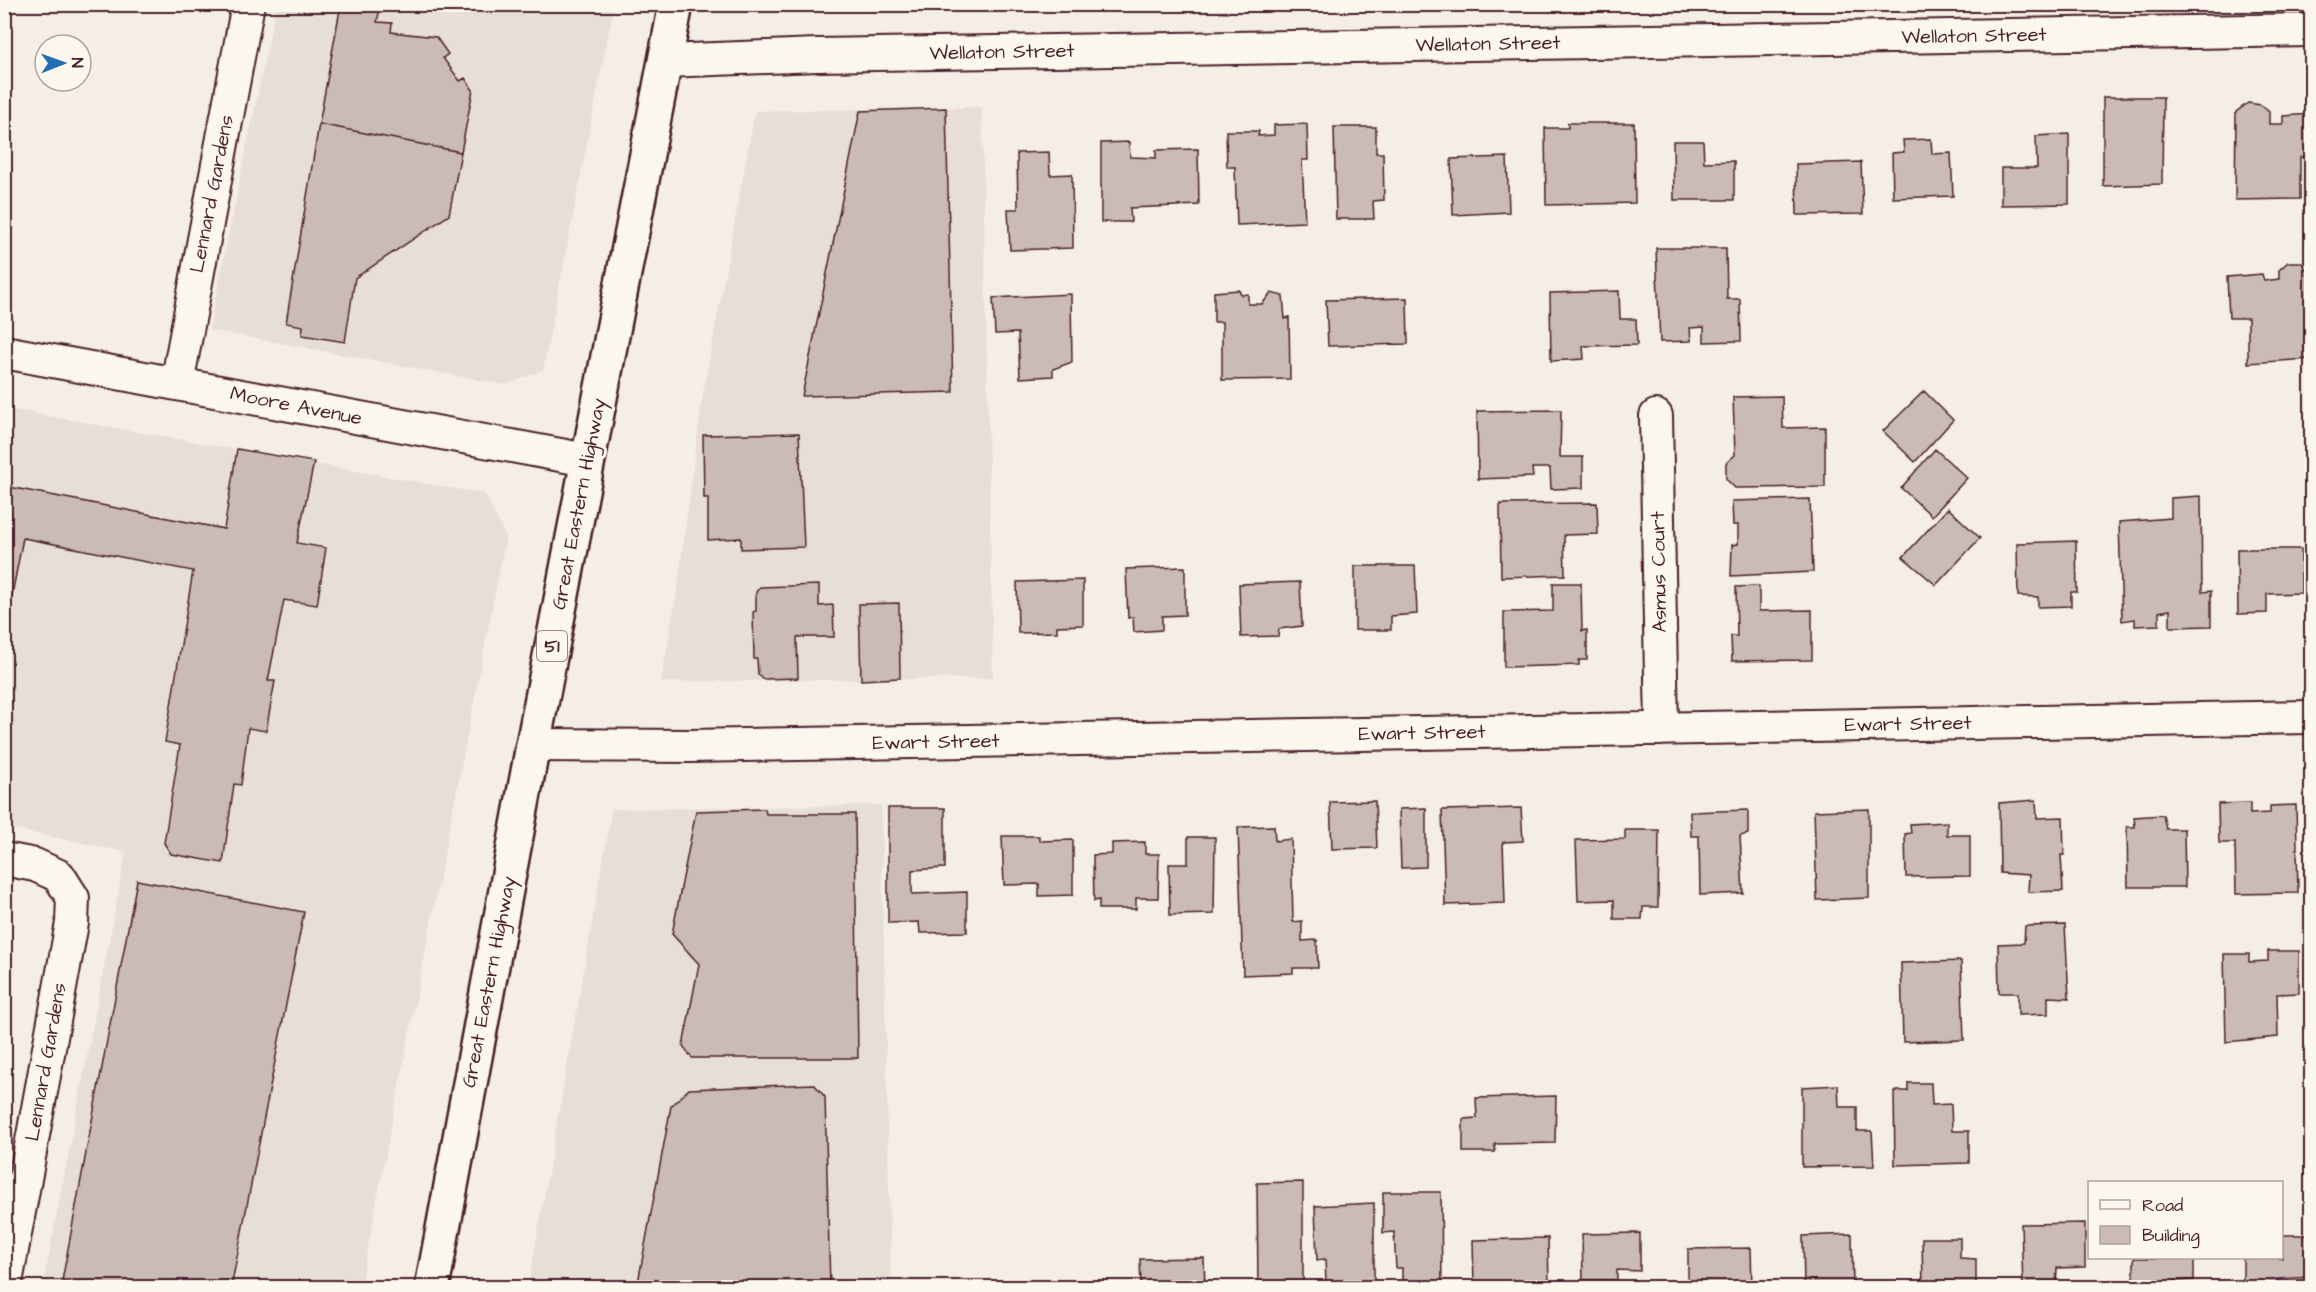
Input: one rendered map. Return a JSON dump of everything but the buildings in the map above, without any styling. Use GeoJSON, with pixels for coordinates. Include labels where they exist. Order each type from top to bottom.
{"type":"FeatureCollection","features":[{"type":"Feature","properties":{"kind":"highway","name":"Great Eastern Highway"},"geometry":{"type":"LineString","coordinates":[[432,1287],[587,460],[676,4]]}},
{"type":"Feature","properties":{"kind":"street","name":"Lennard Gardens"},"geometry":{"type":"LineString","coordinates":[[177,384],[248,4]]}},
{"type":"Feature","properties":{"kind":"street","name":"Wellaton Street"},"geometry":{"type":"LineString","coordinates":[[665,61],[817,55],[2312,30]]}},
{"type":"Feature","properties":{"kind":"street","name":"Moore Avenue"},"geometry":{"type":"LineString","coordinates":[[4,352],[587,460]]}},
{"type":"Feature","properties":{"kind":"street","name":"Asmus Court"},"geometry":{"type":"LineString","coordinates":[[1656,416],[1662,729]]}},
{"type":"Feature","properties":{"kind":"street","name":"Ewart Street"},"geometry":{"type":"LineString","coordinates":[[533,745],[702,746],[2312,717]]}},
{"type":"Feature","properties":{"kind":"street","name":"Lennard Gardens"},"geometry":{"type":"LineString","coordinates":[[4,859],[35,865],[59,876],[73,897],[72,923],[5,1287]]}},
{"type":"Feature","properties":{"kind":"shaded area"},"geometry":{"type":"Polygon","coordinates":[[[276,5],[614,5],[543,370],[506,385],[209,330],[276,5]]]}},
{"type":"Feature","properties":{"kind":"shaded area"},"geometry":{"type":"Polygon","coordinates":[[[982,107],[993,678],[661,682],[678,585],[702,399],[755,111],[982,107]]]}},
{"type":"Feature","properties":{"kind":"shaded area"},"geometry":{"type":"Polygon","coordinates":[[[4,408],[485,494],[506,537],[360,1287],[43,1287],[126,852],[5,827],[4,408]]]}},
{"type":"Feature","properties":{"kind":"shaded area"},"geometry":{"type":"Polygon","coordinates":[[[881,805],[891,1287],[528,1288],[612,809],[881,805]]]}},
{"type":"Feature","properties":{"kind":"shaded area"},"geometry":{"type":"Polygon","coordinates":[[[4,889],[13,891],[5,942],[4,889]]]}}]}
